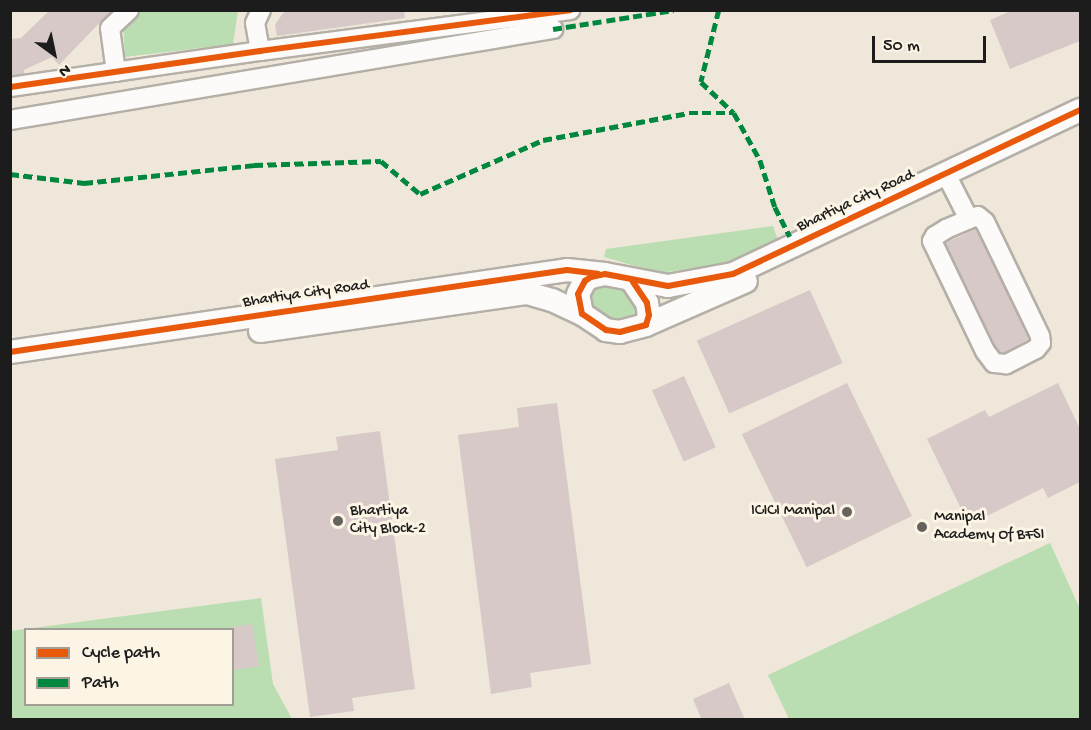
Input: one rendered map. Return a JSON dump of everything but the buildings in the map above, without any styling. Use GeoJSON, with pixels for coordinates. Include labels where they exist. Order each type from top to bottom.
{"type":"FeatureCollection","features":[{"type":"Feature","properties":{"kind":"street"},"geometry":{"type":"LineString","coordinates":[[101,104],[110,94],[104,74],[110,28],[129,10]]}},
{"type":"Feature","properties":{"kind":"street"},"geometry":{"type":"LineString","coordinates":[[10,87],[260,51],[471,17],[570,10]]}},
{"type":"Feature","properties":{"kind":"street"},"geometry":{"type":"LineString","coordinates":[[256,15],[260,51]]}},
{"type":"Feature","properties":{"kind":"street"},"geometry":{"type":"LineString","coordinates":[[10,120],[553,29]]}},
{"type":"Feature","properties":{"kind":"street","name":"Bhartiya City Road"},"geometry":{"type":"LineString","coordinates":[[10,352],[567,270],[605,274],[633,282],[668,286],[733,274],[1080,110]]}},
{"type":"Feature","properties":{"kind":"street","name":"Bhartiya City Road"},"geometry":{"type":"LineString","coordinates":[[10,366],[527,293],[552,300],[582,314],[594,324],[620,332],[646,325],[810,252],[1080,122]]}},
{"type":"Feature","properties":{"kind":"street"},"geometry":{"type":"LineString","coordinates":[[951,184],[969,219]]}},
{"type":"Feature","properties":{"kind":"street"},"geometry":{"type":"LineString","coordinates":[[978,216],[985,222],[1040,336],[1041,343],[1036,349],[1006,364],[994,363],[985,351],[932,241],[935,236],[946,229],[969,219],[978,216]]}},
{"type":"Feature","properties":{"kind":"street"},"geometry":{"type":"LineString","coordinates":[[582,314],[578,301],[580,287],[591,277],[605,274]]}},
{"type":"Feature","properties":{"kind":"street"},"geometry":{"type":"LineString","coordinates":[[633,282],[647,303],[649,315],[646,325]]}},
{"type":"Feature","properties":{"kind":"green space"},"geometry":{"type":"Polygon","coordinates":[[[139,11],[238,11],[233,44],[125,57],[123,25],[139,11]]]}},
{"type":"Feature","properties":{"kind":"green space"},"geometry":{"type":"Polygon","coordinates":[[[773,226],[778,240],[728,264],[659,273],[604,257],[606,249],[773,226]]]}},
{"type":"Feature","properties":{"kind":"green space"},"geometry":{"type":"Polygon","coordinates":[[[606,284],[621,289],[637,304],[638,317],[629,325],[592,314],[588,287],[606,284]]]}},
{"type":"Feature","properties":{"kind":"green space"},"geometry":{"type":"Polygon","coordinates":[[[1050,543],[1080,609],[1080,719],[789,719],[768,675],[1050,543]]]}},
{"type":"Feature","properties":{"kind":"green space"},"geometry":{"type":"Polygon","coordinates":[[[261,598],[273,684],[292,719],[11,719],[10,631],[24,629],[24,706],[234,706],[234,628],[33,628],[261,598]]]}},
{"type":"Feature","properties":{"kind":"marked path"},"geometry":{"type":"LineString","coordinates":[[553,29],[674,10]]}},
{"type":"Feature","properties":{"kind":"marked path"},"geometry":{"type":"LineString","coordinates":[[719,10],[701,82],[734,113],[760,160],[775,207],[790,236]]}},
{"type":"Feature","properties":{"kind":"marked path"},"geometry":{"type":"LineString","coordinates":[[10,174],[84,183],[254,165],[381,161],[420,194],[543,140],[689,113],[734,113]]}},
{"type":"Feature","properties":{"kind":"cycle path"},"geometry":{"type":"LineString","coordinates":[[10,87],[570,10]]}},
{"type":"Feature","properties":{"kind":"cycle path"},"geometry":{"type":"LineString","coordinates":[[633,282],[647,303],[649,315],[646,325],[620,332],[606,330],[582,314],[578,294],[585,281],[591,277],[605,274],[668,286],[733,274],[1080,110]]}},
{"type":"Feature","properties":{"kind":"cycle path"},"geometry":{"type":"LineString","coordinates":[[10,352],[567,270],[598,274]]}},
{"type":"Feature","properties":{"kind":"place","name":"ICICI Manipal"},"geometry":{"type":"Point","coordinates":[847,512]}},
{"type":"Feature","properties":{"kind":"place","name":"Bhartiya City Block-2"},"geometry":{"type":"Point","coordinates":[338,521]}},
{"type":"Feature","properties":{"kind":"place","name":"Manipal Academy Of BFSI"},"geometry":{"type":"Point","coordinates":[922,527]}}]}
